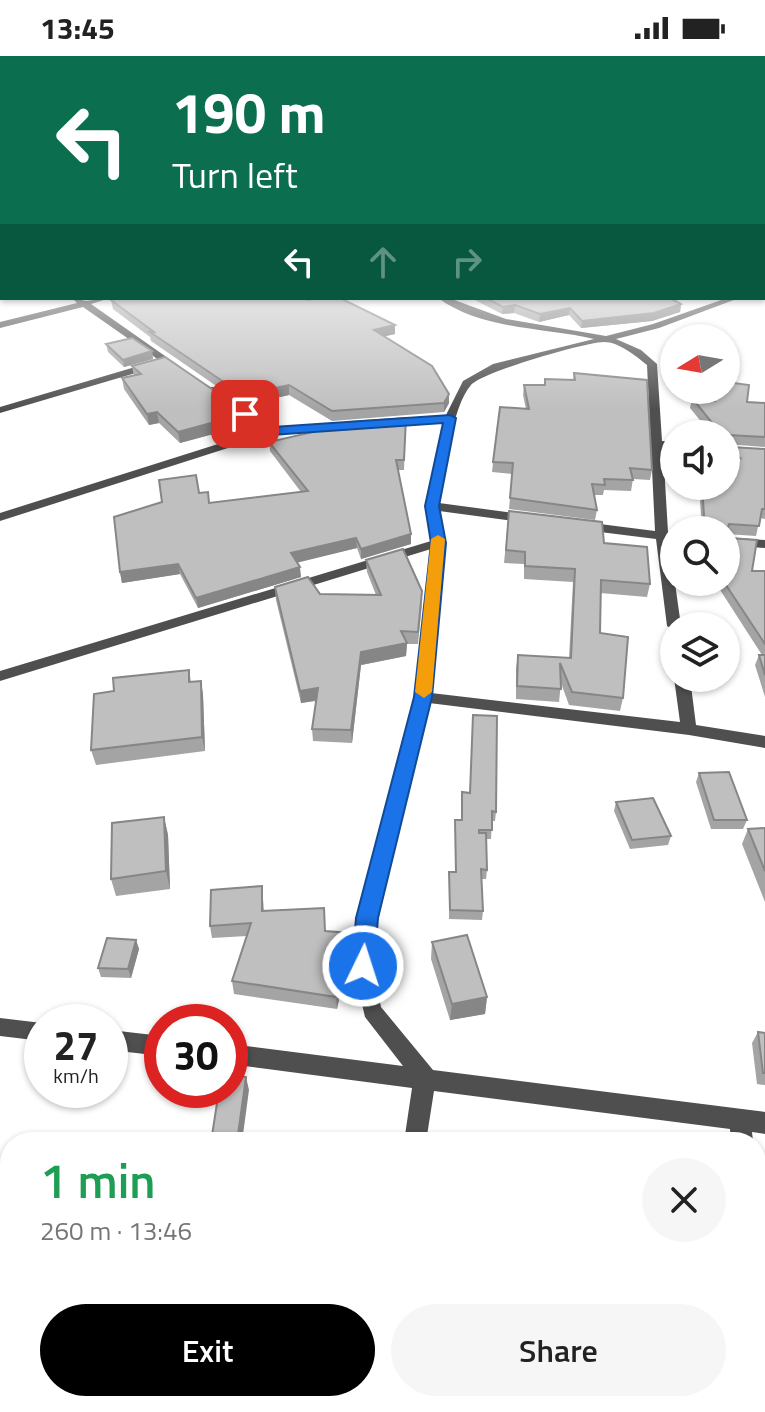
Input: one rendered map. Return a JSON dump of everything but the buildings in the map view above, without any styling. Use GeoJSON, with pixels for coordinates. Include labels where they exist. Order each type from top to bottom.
{"type":"FeatureCollection","features":[{"type":"Feature","properties":{"kind":"street"},"geometry":{"type":"LineString","coordinates":[[451,300],[505,322],[603,338],[636,351],[652,364],[656,444],[665,516]]}},
{"type":"Feature","properties":{"kind":"street"},"geometry":{"type":"LineString","coordinates":[[417,1132],[425,1077],[372,1011],[363,966],[367,918],[423,697],[438,543],[432,506],[450,418],[467,383],[478,374],[536,354],[656,326],[729,300]]}},
{"type":"Feature","properties":{"kind":"street"},"geometry":{"type":"LineString","coordinates":[[0,325],[80,301],[271,431]]}},
{"type":"Feature","properties":{"kind":"street"},"geometry":{"type":"LineString","coordinates":[[0,410],[167,361]]}},
{"type":"Feature","properties":{"kind":"street"},"geometry":{"type":"LineString","coordinates":[[0,517],[271,431],[450,418]]}},
{"type":"Feature","properties":{"kind":"street"},"geometry":{"type":"LineString","coordinates":[[656,444],[660,444]]}},
{"type":"Feature","properties":{"kind":"street"},"geometry":{"type":"LineString","coordinates":[[740,451],[765,453]]}},
{"type":"Feature","properties":{"kind":"street"},"geometry":{"type":"LineString","coordinates":[[432,506],[539,520]]}},
{"type":"Feature","properties":{"kind":"street"},"geometry":{"type":"LineString","coordinates":[[570,524],[660,535]]}},
{"type":"Feature","properties":{"kind":"street"},"geometry":{"type":"LineString","coordinates":[[740,542],[765,544]]}},
{"type":"Feature","properties":{"kind":"street"},"geometry":{"type":"LineString","coordinates":[[0,676],[438,543]]}},
{"type":"Feature","properties":{"kind":"street"},"geometry":{"type":"LineString","coordinates":[[684,692],[689,729]]}},
{"type":"Feature","properties":{"kind":"street"},"geometry":{"type":"LineString","coordinates":[[423,697],[689,729],[765,742]]}},
{"type":"Feature","properties":{"kind":"street"},"geometry":{"type":"LineString","coordinates":[[0,1027],[24,1030]]}},
{"type":"Feature","properties":{"kind":"street"},"geometry":{"type":"LineString","coordinates":[[248,1056],[765,1123]]}},
{"type":"Feature","properties":{"kind":"street"},"geometry":{"type":"LineString","coordinates":[[740,1118],[741,1132]]}},
{"type":"Feature","properties":{"kind":"slow traffic"},"geometry":{"type":"LineString","coordinates":[[424,692],[438,539]]}},
{"type":"Feature","properties":{"kind":"route"},"geometry":{"type":"LineString","coordinates":[[245,414],[271,431],[450,418],[432,506],[438,543],[423,697],[367,918],[363,966]]}}]}
